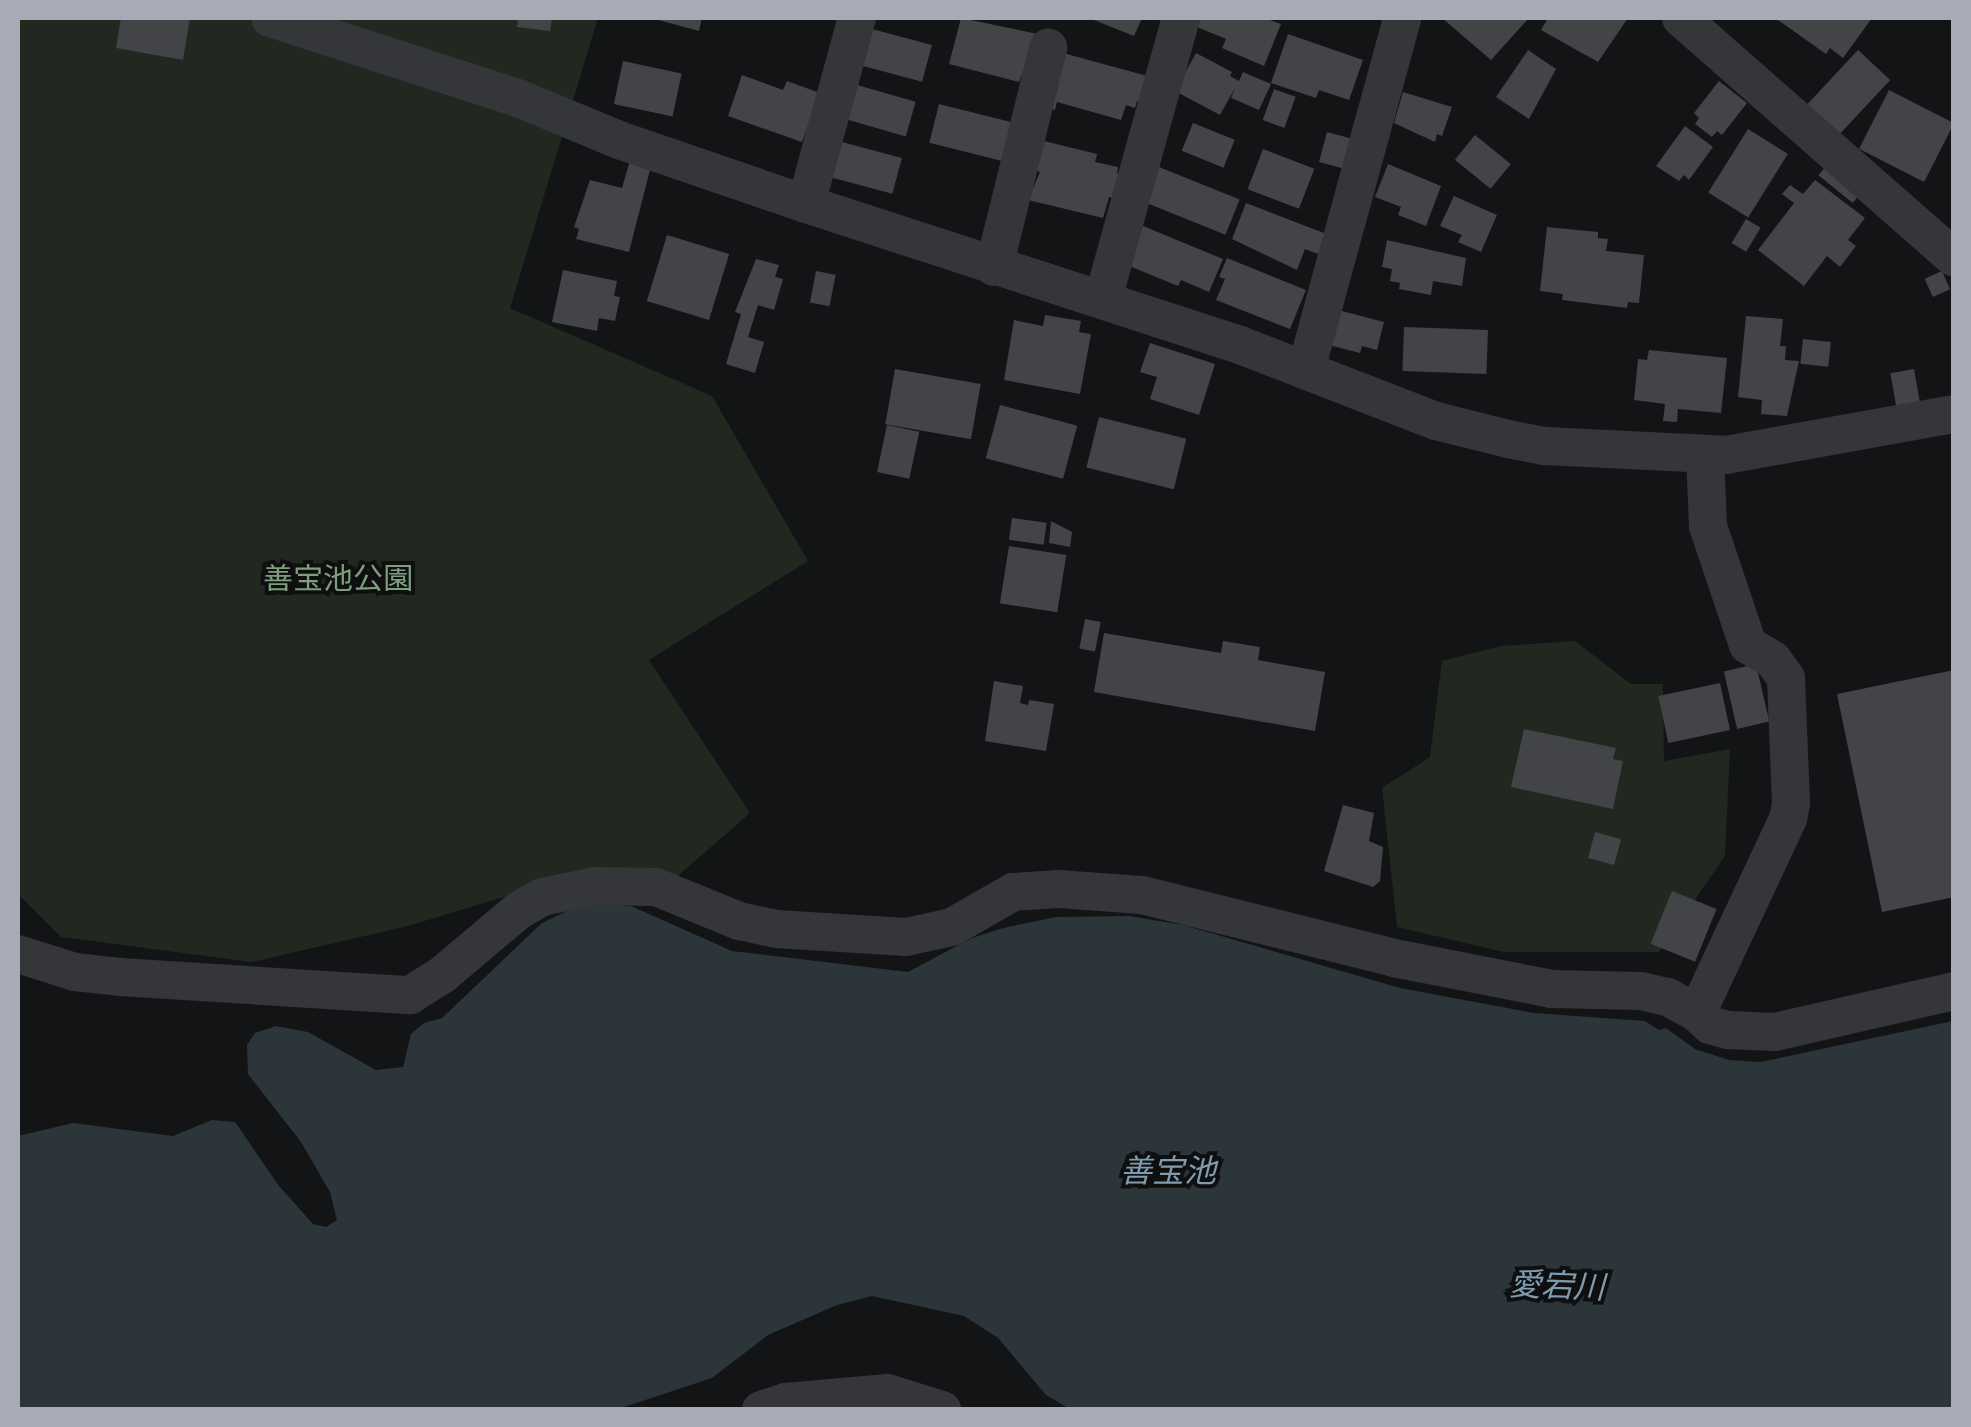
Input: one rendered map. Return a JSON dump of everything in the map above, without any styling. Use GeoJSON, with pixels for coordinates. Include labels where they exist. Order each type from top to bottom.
{"type":"FeatureCollection","features":[{"type":"Feature","properties":{"kind":"street"},"geometry":{"type":"LineString","coordinates":[[270,18],[518,98],[619,140],[806,204],[1103,299],[1306,370],[1436,421],[1508,439],[1545,446],[1705,455],[1954,414]]}},
{"type":"Feature","properties":{"kind":"street"},"geometry":{"type":"LineString","coordinates":[[806,204],[857,18]]}},
{"type":"Feature","properties":{"kind":"street"},"geometry":{"type":"LineString","coordinates":[[1103,299],[1181,18]]}},
{"type":"Feature","properties":{"kind":"street"},"geometry":{"type":"LineString","coordinates":[[1306,370],[1402,18]]}},
{"type":"Feature","properties":{"kind":"street"},"geometry":{"type":"LineString","coordinates":[[1681,18],[1954,258]]}},
{"type":"Feature","properties":{"kind":"street"},"geometry":{"type":"LineString","coordinates":[[994,267],[1048,48]]}},
{"type":"Feature","properties":{"kind":"street"},"geometry":{"type":"LineString","coordinates":[[1697,1012],[1788,820],[1791,804],[1786,678],[1773,660],[1748,644],[1708,526],[1705,455]]}},
{"type":"Feature","properties":{"kind":"street"},"geometry":{"type":"LineString","coordinates":[[18,954],[75,972],[105,976],[410,995],[442,975],[518,911],[542,897],[594,886],[656,887],[739,920],[776,928],[906,936],[952,927],[1013,892],[1058,889],[1142,896],[1394,958],[1552,989],[1641,991],[1679,1001],[1710,1026],[1728,1030],[1775,1032],[1954,991]]}},
{"type":"Feature","properties":{"kind":"street"},"geometry":{"type":"LineString","coordinates":[[762,1410],[785,1402],[888,1393],[923,1407]]}},
{"type":"Feature","properties":{"kind":"green space","name":"善宝池公園"},"geometry":{"type":"Polygon","coordinates":[[[18,18],[598,18],[510,308],[712,396],[808,561],[649,660],[750,813],[672,881],[563,879],[408,926],[252,962],[61,937],[18,894],[18,18]]]}},
{"type":"Feature","properties":{"kind":"green space"},"geometry":{"type":"Polygon","coordinates":[[[1575,641],[1631,684],[1663,684],[1664,761],[1730,749],[1725,856],[1659,952],[1504,952],[1397,927],[1382,788],[1430,757],[1442,661],[1502,646],[1575,641]]]}},
{"type":"Feature","properties":{"kind":"water","name":"善宝池"},"geometry":{"type":"Polygon","coordinates":[[[580,905],[631,906],[732,951],[908,972],[972,938],[1003,928],[1056,917],[1129,916],[1183,925],[1400,988],[1534,1013],[1645,1021],[1659,1030],[1666,1028],[1695,1049],[1729,1060],[1761,1062],[1953,1021],[1953,1409],[1070,1409],[1046,1395],[998,1338],[964,1316],[872,1296],[837,1305],[768,1335],[712,1378],[618,1409],[18,1410],[18,1136],[73,1123],[173,1136],[212,1120],[235,1122],[279,1186],[313,1224],[326,1227],[337,1220],[330,1192],[301,1142],[248,1074],[247,1045],[255,1033],[276,1026],[308,1032],[376,1070],[403,1067],[411,1034],[424,1023],[442,1018],[542,923],[580,905]]]}},
{"type":"Feature","properties":{"kind":"building"},"geometry":{"type":"Polygon","coordinates":[[[121,18],[190,18],[183,60],[116,48],[121,18]]]}},
{"type":"Feature","properties":{"kind":"building"},"geometry":{"type":"Polygon","coordinates":[[[511,18],[552,18],[550,31],[517,27],[518,21],[511,18]]]}},
{"type":"Feature","properties":{"kind":"building"},"geometry":{"type":"Polygon","coordinates":[[[651,18],[702,18],[699,31],[651,18]]]}},
{"type":"Feature","properties":{"kind":"building"},"geometry":{"type":"Polygon","coordinates":[[[961,18],[1038,34],[1019,82],[949,64],[961,18]]]}},
{"type":"Feature","properties":{"kind":"building"},"geometry":{"type":"Polygon","coordinates":[[[1089,18],[1142,18],[1134,36],[1089,18]]]}},
{"type":"Feature","properties":{"kind":"building"},"geometry":{"type":"Polygon","coordinates":[[[1201,18],[1264,18],[1281,24],[1264,66],[1222,48],[1226,39],[1197,27],[1201,18]]]}},
{"type":"Feature","properties":{"kind":"building"},"geometry":{"type":"Polygon","coordinates":[[[1442,18],[1529,18],[1491,60],[1442,18]]]}},
{"type":"Feature","properties":{"kind":"building"},"geometry":{"type":"Polygon","coordinates":[[[1548,18],[1628,18],[1598,62],[1541,30],[1548,18]]]}},
{"type":"Feature","properties":{"kind":"building"},"geometry":{"type":"Polygon","coordinates":[[[1775,18],[1872,18],[1843,58],[1830,48],[1826,54],[1775,18]]]}},
{"type":"Feature","properties":{"kind":"building"},"geometry":{"type":"Polygon","coordinates":[[[872,29],[932,45],[922,82],[862,66],[872,29]]]}},
{"type":"Feature","properties":{"kind":"building"},"geometry":{"type":"Polygon","coordinates":[[[1288,34],[1363,60],[1349,100],[1319,90],[1316,98],[1271,83],[1288,34]]]}},
{"type":"Feature","properties":{"kind":"building"},"geometry":{"type":"Polygon","coordinates":[[[1528,50],[1556,69],[1529,119],[1496,97],[1528,50]]]}},
{"type":"Feature","properties":{"kind":"building"},"geometry":{"type":"Polygon","coordinates":[[[1858,50],[1890,80],[1838,136],[1806,106],[1858,50]]]}},
{"type":"Feature","properties":{"kind":"building"},"geometry":{"type":"Polygon","coordinates":[[[1063,53],[1151,77],[1144,103],[1137,101],[1135,108],[1126,105],[1121,120],[1057,102],[1055,110],[1047,108],[1063,53]]]}},
{"type":"Feature","properties":{"kind":"building"},"geometry":{"type":"Polygon","coordinates":[[[1196,53],[1232,72],[1230,76],[1239,81],[1243,72],[1271,84],[1259,110],[1231,98],[1235,88],[1220,115],[1175,91],[1196,53]]]}},
{"type":"Feature","properties":{"kind":"building"},"geometry":{"type":"Polygon","coordinates":[[[623,61],[682,73],[673,117],[614,104],[623,61]]]}},
{"type":"Feature","properties":{"kind":"building"},"geometry":{"type":"Polygon","coordinates":[[[742,75],[783,90],[787,81],[820,93],[802,142],[728,116],[742,75]]]}},
{"type":"Feature","properties":{"kind":"building"},"geometry":{"type":"Polygon","coordinates":[[[1719,81],[1747,103],[1722,135],[1717,131],[1712,137],[1695,124],[1699,118],[1694,113],[1719,81]]]}},
{"type":"Feature","properties":{"kind":"building"},"geometry":{"type":"Polygon","coordinates":[[[857,85],[916,102],[906,136],[847,120],[857,85]]]}},
{"type":"Feature","properties":{"kind":"building"},"geometry":{"type":"Polygon","coordinates":[[[1274,89],[1296,97],[1284,128],[1263,120],[1274,89]]]}},
{"type":"Feature","properties":{"kind":"building"},"geometry":{"type":"Polygon","coordinates":[[[1889,90],[1954,123],[1924,182],[1859,149],[1889,90]]]}},
{"type":"Feature","properties":{"kind":"building"},"geometry":{"type":"Polygon","coordinates":[[[1403,92],[1452,107],[1442,136],[1437,134],[1435,142],[1394,123],[1403,92]]]}},
{"type":"Feature","properties":{"kind":"building"},"geometry":{"type":"Polygon","coordinates":[[[939,104],[1013,122],[1003,161],[929,143],[939,104]]]}},
{"type":"Feature","properties":{"kind":"building"},"geometry":{"type":"Polygon","coordinates":[[[1193,123],[1235,140],[1223,168],[1182,151],[1193,123]]]}},
{"type":"Feature","properties":{"kind":"building"},"geometry":{"type":"Polygon","coordinates":[[[1685,126],[1713,147],[1689,180],[1684,175],[1679,181],[1656,166],[1685,126]]]}},
{"type":"Feature","properties":{"kind":"building"},"geometry":{"type":"Polygon","coordinates":[[[1748,129],[1788,154],[1748,218],[1708,193],[1748,129]]]}},
{"type":"Feature","properties":{"kind":"building"},"geometry":{"type":"Polygon","coordinates":[[[1327,132],[1356,140],[1348,170],[1319,162],[1327,132]]]}},
{"type":"Feature","properties":{"kind":"building"},"geometry":{"type":"Polygon","coordinates":[[[1475,135],[1511,164],[1491,189],[1455,160],[1475,135]]]}},
{"type":"Feature","properties":{"kind":"building"},"geometry":{"type":"Polygon","coordinates":[[[1040,140],[1097,154],[1095,162],[1118,167],[1117,173],[1122,174],[1116,199],[1109,197],[1103,218],[1028,200],[1040,172],[1033,170],[1040,140]]]}},
{"type":"Feature","properties":{"kind":"building"},"geometry":{"type":"Polygon","coordinates":[[[842,142],[902,158],[892,194],[832,178],[842,142]]]}},
{"type":"Feature","properties":{"kind":"building"},"geometry":{"type":"Polygon","coordinates":[[[1263,149],[1314,169],[1299,209],[1248,189],[1263,149]]]}},
{"type":"Feature","properties":{"kind":"building"},"geometry":{"type":"Polygon","coordinates":[[[631,157],[652,162],[629,252],[576,239],[579,229],[574,227],[590,180],[622,188],[631,157]]]}},
{"type":"Feature","properties":{"kind":"building"},"geometry":{"type":"Polygon","coordinates":[[[1388,164],[1441,186],[1426,226],[1398,215],[1401,207],[1375,197],[1388,164]]]}},
{"type":"Feature","properties":{"kind":"building"},"geometry":{"type":"Polygon","coordinates":[[[1826,166],[1860,194],[1853,203],[1818,175],[1826,166]]]}},
{"type":"Feature","properties":{"kind":"building"},"geometry":{"type":"Polygon","coordinates":[[[1159,167],[1240,200],[1225,235],[1145,202],[1159,167]]]}},
{"type":"Feature","properties":{"kind":"building"},"geometry":{"type":"Polygon","coordinates":[[[1815,180],[1865,218],[1848,240],[1856,246],[1840,267],[1827,256],[1804,286],[1758,250],[1794,203],[1782,194],[1790,185],[1803,194],[1815,180]]]}},
{"type":"Feature","properties":{"kind":"building"},"geometry":{"type":"Polygon","coordinates":[[[1454,196],[1497,215],[1481,252],[1458,242],[1462,235],[1440,226],[1454,196]]]}},
{"type":"Feature","properties":{"kind":"building"},"geometry":{"type":"Polygon","coordinates":[[[1246,203],[1329,235],[1321,255],[1305,249],[1297,270],[1232,239],[1246,203]]]}},
{"type":"Feature","properties":{"kind":"building"},"geometry":{"type":"Polygon","coordinates":[[[1746,219],[1761,228],[1746,252],[1732,243],[1746,219]]]}},
{"type":"Feature","properties":{"kind":"building"},"geometry":{"type":"Polygon","coordinates":[[[1143,226],[1223,259],[1209,292],[1181,280],[1178,286],[1127,265],[1143,226]]]}},
{"type":"Feature","properties":{"kind":"building"},"geometry":{"type":"Polygon","coordinates":[[[1547,227],[1598,232],[1598,238],[1608,239],[1606,251],[1644,255],[1639,303],[1628,302],[1627,308],[1562,300],[1563,294],[1540,291],[1547,227]]]}},
{"type":"Feature","properties":{"kind":"building"},"geometry":{"type":"Polygon","coordinates":[[[667,235],[729,254],[709,320],[647,301],[667,235]]]}},
{"type":"Feature","properties":{"kind":"building"},"geometry":{"type":"Polygon","coordinates":[[[1387,240],[1466,258],[1462,286],[1433,281],[1431,295],[1399,289],[1400,283],[1390,281],[1392,269],[1382,267],[1387,240]]]}},
{"type":"Feature","properties":{"kind":"building"},"geometry":{"type":"Polygon","coordinates":[[[1227,258],[1306,290],[1290,329],[1216,300],[1225,279],[1219,277],[1227,258]]]}},
{"type":"Feature","properties":{"kind":"building"},"geometry":{"type":"Polygon","coordinates":[[[756,259],[779,265],[775,277],[783,279],[774,310],[758,305],[748,337],[764,342],[755,373],[726,364],[741,314],[735,312],[756,259]]]}},
{"type":"Feature","properties":{"kind":"building"},"geometry":{"type":"Polygon","coordinates":[[[563,270],[617,281],[614,296],[620,297],[615,321],[599,318],[597,331],[552,322],[563,270]]]}},
{"type":"Feature","properties":{"kind":"building"},"geometry":{"type":"Polygon","coordinates":[[[816,271],[836,275],[830,306],[810,302],[816,271]]]}},
{"type":"Feature","properties":{"kind":"building"},"geometry":{"type":"Polygon","coordinates":[[[1942,271],[1950,289],[1933,297],[1925,279],[1942,271]]]}},
{"type":"Feature","properties":{"kind":"building"},"geometry":{"type":"Polygon","coordinates":[[[1338,310],[1384,322],[1377,350],[1362,346],[1360,353],[1329,345],[1338,310]]]}},
{"type":"Feature","properties":{"kind":"building"},"geometry":{"type":"Polygon","coordinates":[[[1045,315],[1081,321],[1079,332],[1091,334],[1080,394],[1004,380],[1014,320],[1043,326],[1045,315]]]}},
{"type":"Feature","properties":{"kind":"building"},"geometry":{"type":"Polygon","coordinates":[[[1746,316],[1783,319],[1780,346],[1786,346],[1785,360],[1799,361],[1787,416],[1761,414],[1762,400],[1738,397],[1746,316]]]}},
{"type":"Feature","properties":{"kind":"building"},"geometry":{"type":"Polygon","coordinates":[[[1404,327],[1488,330],[1486,374],[1402,371],[1404,327]]]}},
{"type":"Feature","properties":{"kind":"building"},"geometry":{"type":"Polygon","coordinates":[[[1803,339],[1831,342],[1828,367],[1800,364],[1803,339]]]}},
{"type":"Feature","properties":{"kind":"building"},"geometry":{"type":"Polygon","coordinates":[[[1150,343],[1215,364],[1199,415],[1150,399],[1157,377],[1140,372],[1150,343]]]}},
{"type":"Feature","properties":{"kind":"building"},"geometry":{"type":"Polygon","coordinates":[[[1649,350],[1727,358],[1721,413],[1678,409],[1677,422],[1663,421],[1665,404],[1634,400],[1638,359],[1647,360],[1649,350]]]}},
{"type":"Feature","properties":{"kind":"building"},"geometry":{"type":"Polygon","coordinates":[[[895,369],[981,384],[971,439],[885,424],[895,369]]]}},
{"type":"Feature","properties":{"kind":"building"},"geometry":{"type":"Polygon","coordinates":[[[1914,369],[1920,403],[1896,408],[1890,373],[1914,369]]]}},
{"type":"Feature","properties":{"kind":"building"},"geometry":{"type":"Polygon","coordinates":[[[1000,405],[1077,426],[1063,479],[986,458],[1000,405]]]}},
{"type":"Feature","properties":{"kind":"building"},"geometry":{"type":"Polygon","coordinates":[[[1099,417],[1186,439],[1174,489],[1086,467],[1099,417]]]}},
{"type":"Feature","properties":{"kind":"building"},"geometry":{"type":"Polygon","coordinates":[[[887,425],[919,432],[909,479],[877,472],[887,425]]]}},
{"type":"Feature","properties":{"kind":"building"},"geometry":{"type":"Polygon","coordinates":[[[1012,518],[1047,523],[1044,545],[1009,540],[1012,518]]]}},
{"type":"Feature","properties":{"kind":"building"},"geometry":{"type":"Polygon","coordinates":[[[1051,521],[1072,532],[1070,547],[1049,543],[1051,521]]]}},
{"type":"Feature","properties":{"kind":"building"},"geometry":{"type":"Polygon","coordinates":[[[1009,546],[1066,555],[1057,612],[1000,603],[1009,546]]]}},
{"type":"Feature","properties":{"kind":"building"},"geometry":{"type":"Polygon","coordinates":[[[1085,619],[1101,622],[1095,652],[1079,648],[1085,619]]]}},
{"type":"Feature","properties":{"kind":"building"},"geometry":{"type":"Polygon","coordinates":[[[1104,633],[1221,653],[1223,641],[1260,647],[1258,660],[1325,672],[1315,731],[1094,692],[1104,633]]]}},
{"type":"Feature","properties":{"kind":"building"},"geometry":{"type":"Polygon","coordinates":[[[1756,664],[1769,721],[1737,729],[1724,671],[1756,664]]]}},
{"type":"Feature","properties":{"kind":"building"},"geometry":{"type":"Polygon","coordinates":[[[1954,670],[1954,897],[1882,912],[1837,694],[1954,670]]]}},
{"type":"Feature","properties":{"kind":"building"},"geometry":{"type":"Polygon","coordinates":[[[994,681],[1023,686],[1020,703],[1028,705],[1029,700],[1054,704],[1046,751],[985,741],[994,681]]]}},
{"type":"Feature","properties":{"kind":"building"},"geometry":{"type":"Polygon","coordinates":[[[1720,683],[1730,730],[1668,743],[1658,696],[1720,683]]]}},
{"type":"Feature","properties":{"kind":"building"},"geometry":{"type":"Polygon","coordinates":[[[1524,729],[1616,748],[1613,759],[1623,761],[1613,809],[1511,787],[1524,729]]]}},
{"type":"Feature","properties":{"kind":"building"},"geometry":{"type":"Polygon","coordinates":[[[1343,805],[1374,813],[1369,841],[1383,847],[1380,881],[1373,887],[1324,871],[1343,805]]]}},
{"type":"Feature","properties":{"kind":"building"},"geometry":{"type":"Polygon","coordinates":[[[1595,832],[1621,839],[1614,865],[1588,858],[1595,832]]]}},
{"type":"Feature","properties":{"kind":"building"},"geometry":{"type":"Polygon","coordinates":[[[1672,891],[1717,909],[1695,962],[1651,944],[1672,891]]]}},
{"type":"Feature","properties":{"kind":"water label","name":"愛宕川"},"geometry":{"type":"Point","coordinates":[1557,1286]}}]}
